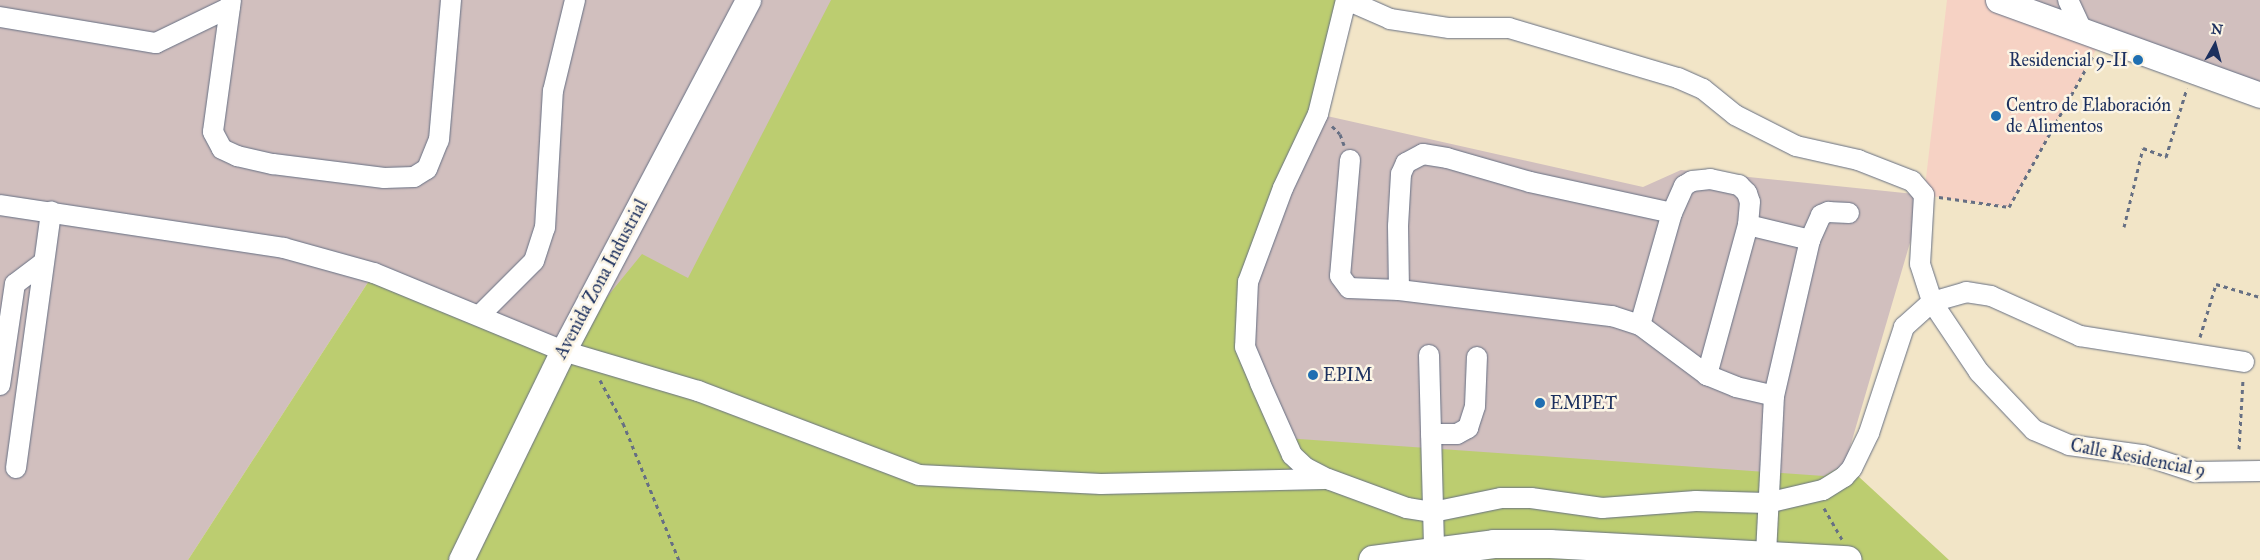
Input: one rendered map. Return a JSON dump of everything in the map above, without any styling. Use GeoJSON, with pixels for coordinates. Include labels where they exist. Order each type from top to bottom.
{"type":"FeatureCollection","features":[{"type":"Feature","properties":{"kind":"highway"},"geometry":{"type":"LineString","coordinates":[[1373,560],[1434,550],[1494,544],[1550,544],[1766,555],[1847,551]]}},
{"type":"Feature","properties":{"kind":"main road","name":"Avenida Zona Industrial"},"geometry":{"type":"LineString","coordinates":[[461,560],[563,351],[748,0]]}},
{"type":"Feature","properties":{"kind":"main road"},"geometry":{"type":"LineString","coordinates":[[1998,0],[2260,95]]}},
{"type":"Feature","properties":{"kind":"street"},"geometry":{"type":"LineString","coordinates":[[230,3],[214,132],[222,148],[236,156],[273,164],[384,178],[414,177],[427,170],[436,147],[451,0]]}},
{"type":"Feature","properties":{"kind":"street"},"geometry":{"type":"LineString","coordinates":[[480,315],[534,261],[545,228],[553,91],[575,0]]}},
{"type":"Feature","properties":{"kind":"street"},"geometry":{"type":"LineString","coordinates":[[1924,195],[1912,181],[1891,170],[1805,148],[1770,134],[1735,115],[1703,89],[1678,78],[1509,28],[1449,28],[1390,19],[1347,0],[1318,114],[1282,188],[1248,282],[1245,347],[1292,455],[1306,468],[1328,479],[1407,508],[1433,512],[1501,498],[1530,498],[1602,508],[1696,501],[1768,503],[1823,490],[1844,477],[1852,468],[1868,433],[1898,340],[1916,314],[1932,302],[1966,292],[1981,292],[2080,336],[2244,362]]}},
{"type":"Feature","properties":{"kind":"street"},"geometry":{"type":"LineString","coordinates":[[2036,14],[2061,0]]}},
{"type":"Feature","properties":{"kind":"street"},"geometry":{"type":"LineString","coordinates":[[2068,0],[2092,34]]}},
{"type":"Feature","properties":{"kind":"street"},"geometry":{"type":"LineString","coordinates":[[0,17],[156,43],[230,3]]}},
{"type":"Feature","properties":{"kind":"street"},"geometry":{"type":"LineString","coordinates":[[1399,290],[1398,226],[1401,174],[1406,163],[1423,154],[1448,158],[1530,182],[1672,212]]}},
{"type":"Feature","properties":{"kind":"street"},"geometry":{"type":"LineString","coordinates":[[1350,160],[1340,276],[1349,288],[1399,290],[1612,316],[1640,325],[1707,375],[1736,387],[1774,396]]}},
{"type":"Feature","properties":{"kind":"street"},"geometry":{"type":"LineString","coordinates":[[1640,325],[1672,212],[1684,186],[1692,181],[1725,181],[1739,185],[1747,193],[1748,225],[1707,375]]}},
{"type":"Feature","properties":{"kind":"street","name":"Calle Residencial 9"},"geometry":{"type":"LineString","coordinates":[[1924,195],[1920,264],[1932,302],[1979,372],[2010,407],[2044,436],[2084,448],[2143,455],[2195,472],[2260,471]]}},
{"type":"Feature","properties":{"kind":"street"},"geometry":{"type":"LineString","coordinates":[[0,205],[284,248],[374,273],[480,315],[563,351],[698,391],[919,476],[1101,484],[1328,479]]}},
{"type":"Feature","properties":{"kind":"street"},"geometry":{"type":"LineString","coordinates":[[16,468],[51,212]]}},
{"type":"Feature","properties":{"kind":"street"},"geometry":{"type":"LineString","coordinates":[[1766,555],[1774,396],[1810,240],[1821,215],[1828,212],[1849,213]]}},
{"type":"Feature","properties":{"kind":"street"},"geometry":{"type":"LineString","coordinates":[[1748,225],[1810,240]]}},
{"type":"Feature","properties":{"kind":"street"},"geometry":{"type":"LineString","coordinates":[[0,386],[7,283],[44,262]]}},
{"type":"Feature","properties":{"kind":"street"},"geometry":{"type":"LineString","coordinates":[[1430,355],[1434,550]]}},
{"type":"Feature","properties":{"kind":"street"},"geometry":{"type":"LineString","coordinates":[[1431,434],[1457,434],[1468,428],[1475,406],[1477,357]]}},
{"type":"Feature","properties":{"kind":"street"},"geometry":{"type":"LineString","coordinates":[[1261,481],[1282,470],[1292,455]]}},
{"type":"Feature","properties":{"kind":"path"},"geometry":{"type":"LineString","coordinates":[[1924,195],[2009,207],[2092,34]]}},
{"type":"Feature","properties":{"kind":"path"},"geometry":{"type":"LineString","coordinates":[[2124,227],[2143,148],[2166,157],[2192,70]]}},
{"type":"Feature","properties":{"kind":"path"},"geometry":{"type":"LineString","coordinates":[[1318,114],[1340,134],[1350,160]]}},
{"type":"Feature","properties":{"kind":"path"},"geometry":{"type":"LineString","coordinates":[[2195,354],[2216,284],[2260,297]]}},
{"type":"Feature","properties":{"kind":"path"},"geometry":{"type":"LineString","coordinates":[[2239,449],[2244,362]]}},
{"type":"Feature","properties":{"kind":"path"},"geometry":{"type":"LineString","coordinates":[[599,379],[619,416],[679,560]]}},
{"type":"Feature","properties":{"kind":"path"},"geometry":{"type":"LineString","coordinates":[[1823,490],[1824,508],[1847,551]]}},
{"type":"Feature","properties":{"kind":"shaded area"},"geometry":{"type":"Polygon","coordinates":[[[0,0],[1346,0],[1318,114],[1643,187],[1681,170],[1924,195],[1845,464],[1834,485],[919,475],[374,273],[188,560],[0,560],[0,0]]]}},
{"type":"Feature","properties":{"kind":"shaded area","name":"Centro de Elaboración de Alimentos"},"geometry":{"type":"Polygon","coordinates":[[[1947,0],[2000,0],[2103,37],[2009,207],[1924,195],[1947,0]]]}},
{"type":"Feature","properties":{"kind":"shaded area"},"geometry":{"type":"Polygon","coordinates":[[[2000,0],[2260,0],[2260,95],[2000,0]]]}},
{"type":"Feature","properties":{"kind":"green space"},"geometry":{"type":"Polygon","coordinates":[[[831,0],[1346,0],[1318,114],[1265,238],[1245,347],[1285,438],[1824,476],[1845,464],[1949,560],[188,560],[374,273],[563,351],[642,254],[688,278],[831,0]]]}},
{"type":"Feature","properties":{"kind":"place","name":"Residencial 9-II"},"geometry":{"type":"Point","coordinates":[2138,60]}},
{"type":"Feature","properties":{"kind":"place","name":"Centro de Elaboración de Alimentos"},"geometry":{"type":"Point","coordinates":[1996,116]}},
{"type":"Feature","properties":{"kind":"place","name":"EPIM"},"geometry":{"type":"Point","coordinates":[1313,375]}},
{"type":"Feature","properties":{"kind":"place","name":"EMPET"},"geometry":{"type":"Point","coordinates":[1540,403]}}]}
